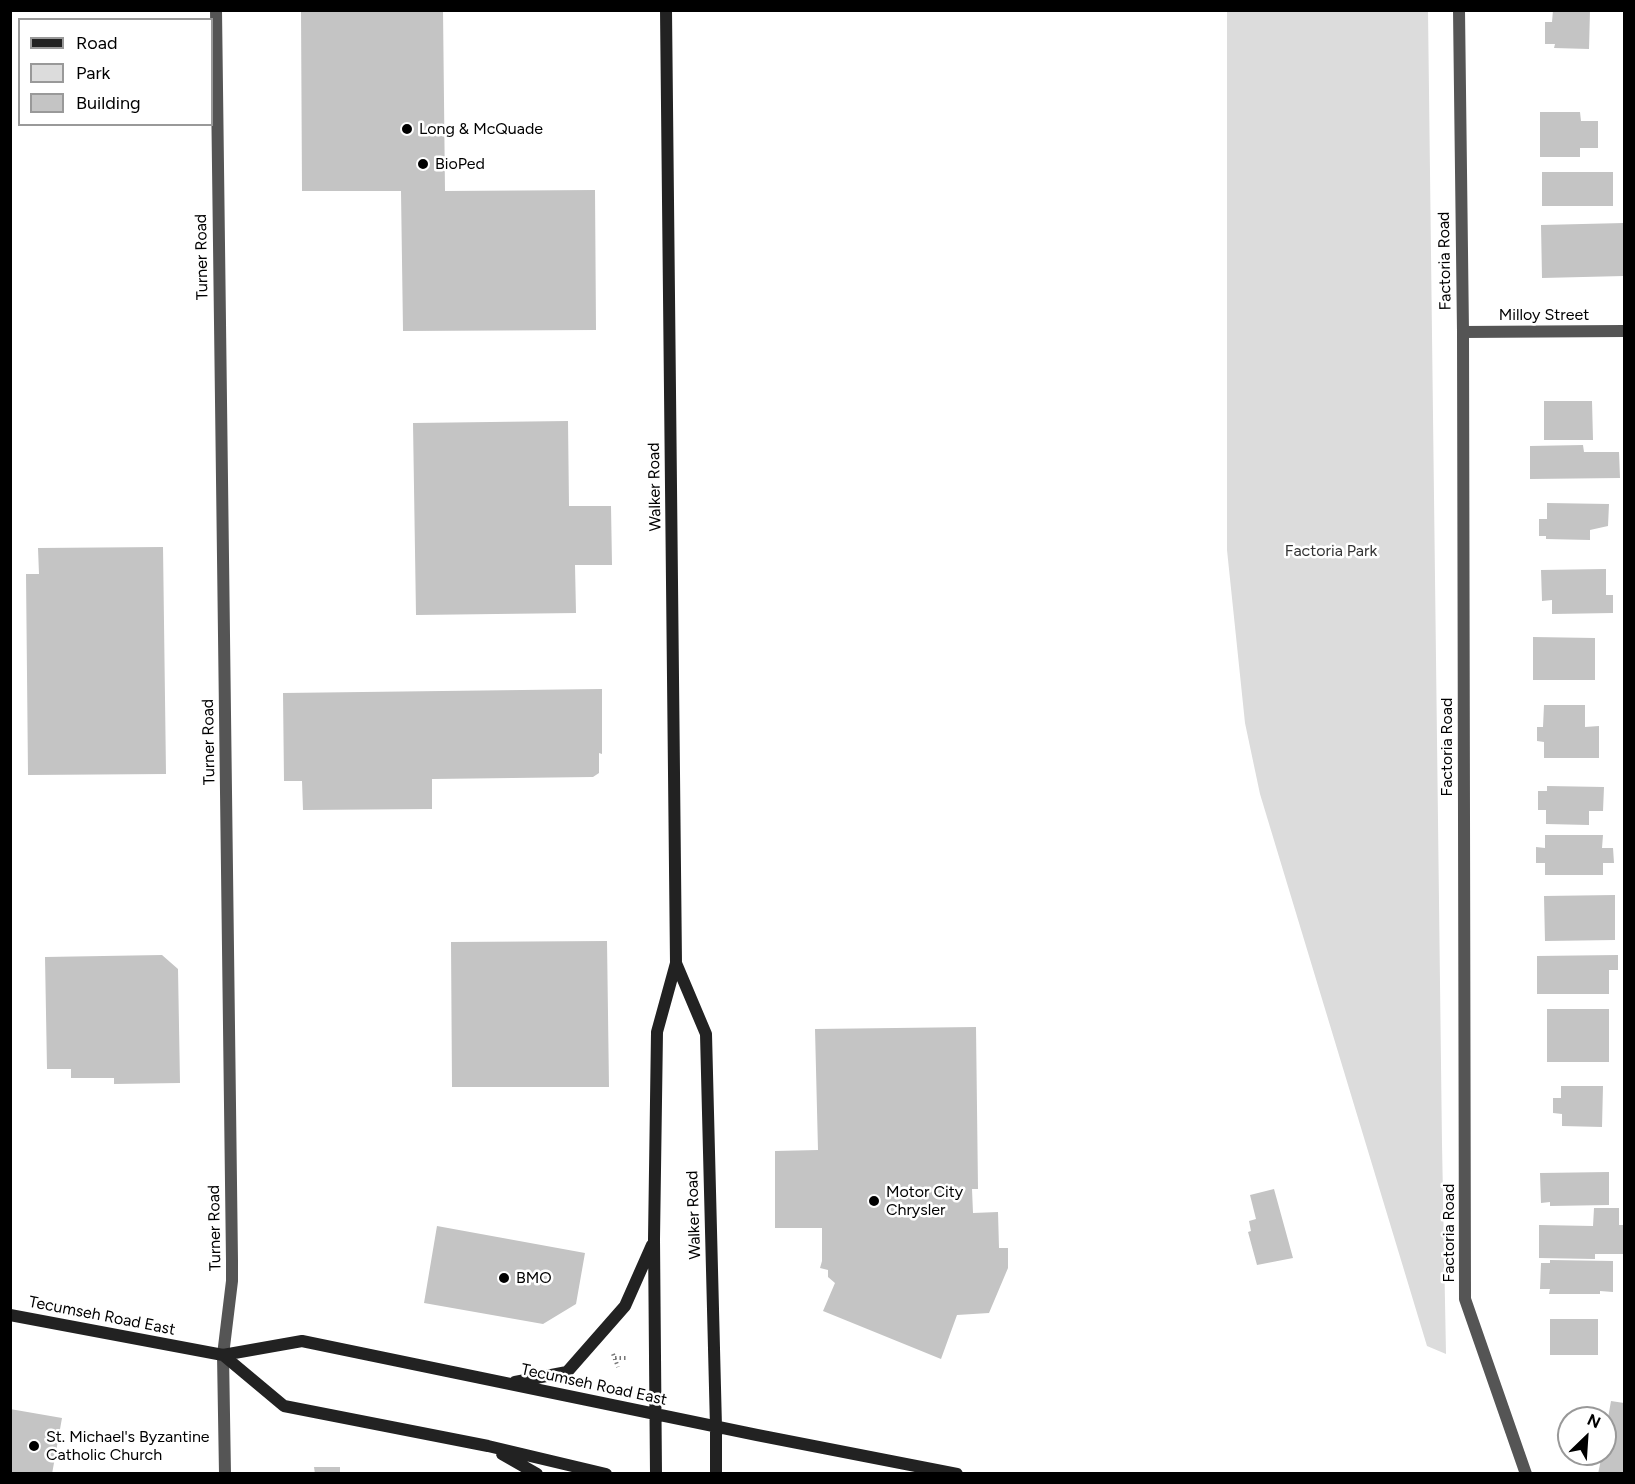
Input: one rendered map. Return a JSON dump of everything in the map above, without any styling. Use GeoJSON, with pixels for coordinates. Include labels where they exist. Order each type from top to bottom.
{"type":"FeatureCollection","features":[{"type":"Feature","properties":{"kind":"main road","name":"Walker Road"},"geometry":{"type":"LineString","coordinates":[[656,1473],[654,1239],[657,1032],[676,963],[666,10]]}},
{"type":"Feature","properties":{"kind":"main road","name":"Walker Road"},"geometry":{"type":"LineString","coordinates":[[676,963],[706,1034],[716,1473]]}},
{"type":"Feature","properties":{"kind":"main road"},"geometry":{"type":"LineString","coordinates":[[508,1384],[567,1372],[624,1306],[654,1239]]}},
{"type":"Feature","properties":{"kind":"main road","name":"Tecumseh Road East"},"geometry":{"type":"LineString","coordinates":[[10,1315],[223,1355],[302,1341],[716,1427],[957,1473]]}},
{"type":"Feature","properties":{"kind":"main road","name":"Tecumseh Road East"},"geometry":{"type":"LineString","coordinates":[[223,1355],[284,1406],[488,1446],[606,1473]]}},
{"type":"Feature","properties":{"kind":"main road"},"geometry":{"type":"LineString","coordinates":[[488,1446],[537,1473]]}},
{"type":"Feature","properties":{"kind":"street","name":"Turner Road"},"geometry":{"type":"LineString","coordinates":[[216,10],[232,1260],[232,1281],[223,1355],[225,1473]]}},
{"type":"Feature","properties":{"kind":"street","name":"Factoria Road"},"geometry":{"type":"LineString","coordinates":[[1459,10],[1463,332],[1466,1299],[1526,1473]]}},
{"type":"Feature","properties":{"kind":"street","name":"Milloy Street"},"geometry":{"type":"LineString","coordinates":[[1463,332],[1624,331]]}},
{"type":"Feature","properties":{"kind":"path"},"geometry":{"type":"LineString","coordinates":[[618,1367],[614,1356],[626,1358]]}},
{"type":"Feature","properties":{"kind":"green space","name":"Factoria Park"},"geometry":{"type":"Polygon","coordinates":[[[1227,11],[1428,11],[1446,1354],[1427,1346],[1260,794],[1245,723],[1227,550],[1227,11]]]}},
{"type":"Feature","properties":{"kind":"building"},"geometry":{"type":"Polygon","coordinates":[[[301,10],[443,10],[445,191],[595,190],[596,330],[403,331],[401,191],[302,191],[301,10]]]}},
{"type":"Feature","properties":{"kind":"building"},"geometry":{"type":"Polygon","coordinates":[[[1553,10],[1590,10],[1589,49],[1554,48],[1555,44],[1545,44],[1545,22],[1552,22],[1553,10]]]}},
{"type":"Feature","properties":{"kind":"building"},"geometry":{"type":"Polygon","coordinates":[[[1540,112],[1580,112],[1581,121],[1598,121],[1598,148],[1580,148],[1580,157],[1540,157],[1540,112]]]}},
{"type":"Feature","properties":{"kind":"building"},"geometry":{"type":"Polygon","coordinates":[[[1542,172],[1613,172],[1613,206],[1542,206],[1542,172]]]}},
{"type":"Feature","properties":{"kind":"building"},"geometry":{"type":"Polygon","coordinates":[[[1624,223],[1624,276],[1542,278],[1541,225],[1624,223]]]}},
{"type":"Feature","properties":{"kind":"building"},"geometry":{"type":"Polygon","coordinates":[[[1544,401],[1592,401],[1593,440],[1544,440],[1544,401]]]}},
{"type":"Feature","properties":{"kind":"building"},"geometry":{"type":"Polygon","coordinates":[[[568,421],[569,506],[611,506],[612,565],[575,565],[576,613],[416,615],[413,423],[568,421]]]}},
{"type":"Feature","properties":{"kind":"building"},"geometry":{"type":"Polygon","coordinates":[[[1583,445],[1584,452],[1619,452],[1620,478],[1530,479],[1530,446],[1583,445]]]}},
{"type":"Feature","properties":{"kind":"building"},"geometry":{"type":"Polygon","coordinates":[[[1547,503],[1609,504],[1608,526],[1590,530],[1590,540],[1546,539],[1546,536],[1539,536],[1539,519],[1547,519],[1547,503]]]}},
{"type":"Feature","properties":{"kind":"building"},"geometry":{"type":"Polygon","coordinates":[[[163,547],[166,774],[28,775],[26,574],[39,574],[38,548],[163,547]]]}},
{"type":"Feature","properties":{"kind":"building"},"geometry":{"type":"Polygon","coordinates":[[[1606,569],[1606,595],[1613,595],[1613,613],[1552,614],[1552,600],[1542,601],[1541,570],[1606,569]]]}},
{"type":"Feature","properties":{"kind":"building"},"geometry":{"type":"Polygon","coordinates":[[[1533,637],[1595,638],[1595,680],[1533,680],[1533,637]]]}},
{"type":"Feature","properties":{"kind":"building"},"geometry":{"type":"Polygon","coordinates":[[[602,689],[602,754],[599,753],[599,773],[593,777],[432,779],[432,809],[303,810],[302,781],[284,781],[283,693],[602,689]]]}},
{"type":"Feature","properties":{"kind":"building"},"geometry":{"type":"Polygon","coordinates":[[[1544,705],[1585,705],[1585,727],[1599,726],[1599,758],[1544,758],[1544,742],[1537,741],[1537,727],[1543,727],[1544,705]]]}},
{"type":"Feature","properties":{"kind":"building"},"geometry":{"type":"Polygon","coordinates":[[[1547,786],[1604,787],[1603,811],[1589,811],[1589,825],[1546,824],[1546,810],[1538,810],[1538,791],[1547,791],[1547,786]]]}},
{"type":"Feature","properties":{"kind":"building"},"geometry":{"type":"Polygon","coordinates":[[[1545,835],[1603,835],[1602,848],[1613,848],[1614,863],[1603,863],[1603,875],[1545,875],[1545,863],[1536,863],[1536,847],[1545,848],[1545,835]]]}},
{"type":"Feature","properties":{"kind":"building"},"geometry":{"type":"Polygon","coordinates":[[[1615,895],[1615,940],[1545,941],[1544,896],[1615,895]]]}},
{"type":"Feature","properties":{"kind":"building"},"geometry":{"type":"Polygon","coordinates":[[[607,941],[609,1087],[452,1087],[451,942],[607,941]]]}},
{"type":"Feature","properties":{"kind":"building"},"geometry":{"type":"Polygon","coordinates":[[[162,955],[178,969],[180,1083],[114,1084],[114,1078],[71,1078],[71,1069],[47,1069],[45,957],[162,955]]]}},
{"type":"Feature","properties":{"kind":"building"},"geometry":{"type":"Polygon","coordinates":[[[1618,955],[1618,970],[1609,970],[1609,994],[1537,994],[1537,956],[1618,955]]]}},
{"type":"Feature","properties":{"kind":"building"},"geometry":{"type":"Polygon","coordinates":[[[1547,1009],[1609,1009],[1609,1062],[1547,1062],[1547,1009]]]}},
{"type":"Feature","properties":{"kind":"building","name":"Motor City Chrysler"},"geometry":{"type":"Polygon","coordinates":[[[976,1027],[978,1189],[972,1189],[973,1213],[998,1212],[999,1248],[1008,1248],[1008,1268],[989,1313],[957,1315],[941,1359],[823,1311],[835,1283],[828,1277],[828,1270],[820,1268],[822,1228],[775,1228],[775,1151],[818,1150],[815,1029],[976,1027]]]}},
{"type":"Feature","properties":{"kind":"building"},"geometry":{"type":"Polygon","coordinates":[[[1561,1086],[1603,1086],[1602,1127],[1562,1126],[1562,1114],[1553,1113],[1553,1098],[1561,1098],[1561,1086]]]}},
{"type":"Feature","properties":{"kind":"building"},"geometry":{"type":"Polygon","coordinates":[[[1609,1172],[1609,1205],[1550,1206],[1550,1202],[1541,1203],[1540,1173],[1609,1172]]]}},
{"type":"Feature","properties":{"kind":"building"},"geometry":{"type":"Polygon","coordinates":[[[1274,1189],[1293,1258],[1257,1265],[1248,1232],[1251,1231],[1249,1221],[1256,1219],[1250,1195],[1274,1189]]]}},
{"type":"Feature","properties":{"kind":"building"},"geometry":{"type":"Polygon","coordinates":[[[1594,1208],[1619,1208],[1619,1225],[1624,1225],[1624,1254],[1595,1254],[1595,1259],[1539,1258],[1539,1225],[1593,1226],[1594,1208]]]}},
{"type":"Feature","properties":{"kind":"building","name":"BMO"},"geometry":{"type":"Polygon","coordinates":[[[437,1226],[585,1253],[576,1304],[543,1324],[424,1303],[437,1226]]]}},
{"type":"Feature","properties":{"kind":"building"},"geometry":{"type":"Polygon","coordinates":[[[1550,1260],[1613,1261],[1613,1292],[1549,1294],[1550,1289],[1540,1289],[1541,1263],[1550,1263],[1550,1260]]]}},
{"type":"Feature","properties":{"kind":"building"},"geometry":{"type":"Polygon","coordinates":[[[1550,1319],[1598,1319],[1598,1355],[1550,1355],[1550,1319]]]}},
{"type":"Feature","properties":{"kind":"building"},"geometry":{"type":"Polygon","coordinates":[[[1611,1401],[1624,1403],[1624,1474],[1598,1474],[1600,1466],[1617,1466],[1617,1406],[1610,1406],[1611,1401]]]}},
{"type":"Feature","properties":{"kind":"building","name":"St. Michael's Byzantine Catholic Church"},"geometry":{"type":"Polygon","coordinates":[[[10,1409],[62,1418],[52,1474],[10,1474],[10,1409]]]}},
{"type":"Feature","properties":{"kind":"building"},"geometry":{"type":"Polygon","coordinates":[[[314,1467],[340,1467],[340,1474],[315,1474],[314,1467]]]}},
{"type":"Feature","properties":{"kind":"place","name":"Long & McQuade"},"geometry":{"type":"Point","coordinates":[407,129]}},
{"type":"Feature","properties":{"kind":"place","name":"BioPed"},"geometry":{"type":"Point","coordinates":[423,164]}},
{"type":"Feature","properties":{"kind":"place","name":"Motor City Chrysler"},"geometry":{"type":"Point","coordinates":[874,1201]}},
{"type":"Feature","properties":{"kind":"place","name":"BMO"},"geometry":{"type":"Point","coordinates":[504,1278]}},
{"type":"Feature","properties":{"kind":"place","name":"St. Michael's Byzantine Catholic Church"},"geometry":{"type":"Point","coordinates":[34,1446]}}]}
